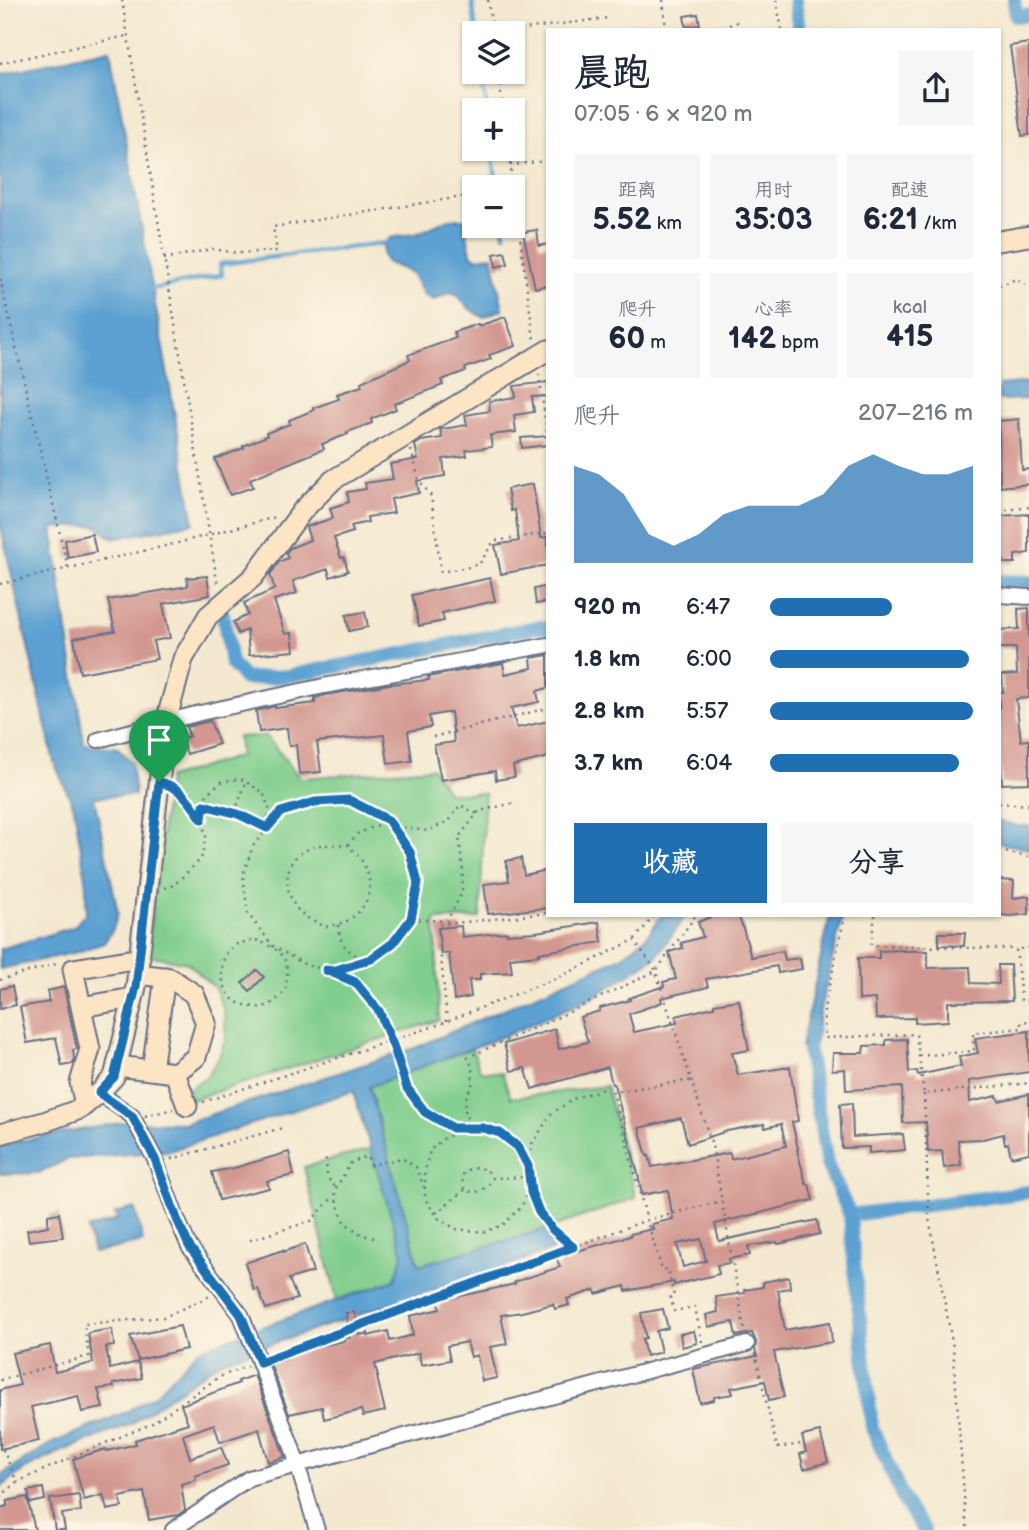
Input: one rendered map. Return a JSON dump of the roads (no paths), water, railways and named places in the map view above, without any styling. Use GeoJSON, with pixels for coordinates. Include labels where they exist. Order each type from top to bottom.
{"type":"FeatureCollection","features":[{"type":"Feature","properties":{"kind":"street"},"geometry":{"type":"LineString","coordinates":[[1001,240],[1029,236]]}},
{"type":"Feature","properties":{"kind":"street"},"geometry":{"type":"LineString","coordinates":[[0,1134],[80,1109],[114,1077],[139,966],[166,722],[183,659],[208,616],[253,577],[303,510],[333,480],[542,354]]}},
{"type":"Feature","properties":{"kind":"street"},"geometry":{"type":"LineString","coordinates":[[1001,595],[1029,597]]}},
{"type":"Feature","properties":{"kind":"street"},"geometry":{"type":"LineString","coordinates":[[98,740],[324,686],[546,645]]}},
{"type":"Feature","properties":{"kind":"street"},"geometry":{"type":"LineString","coordinates":[[117,1066],[175,1073],[196,1057],[206,1023],[194,993],[170,978],[139,966],[73,969],[90,1049],[80,1083],[92,1099],[132,1116],[155,1161],[189,1246],[241,1315],[298,1465],[317,1530]]}},
{"type":"Feature","properties":{"kind":"street"},"geometry":{"type":"LineString","coordinates":[[152,1070],[166,977]]}},
{"type":"Feature","properties":{"kind":"street"},"geometry":{"type":"LineString","coordinates":[[81,1007],[133,998]]}},
{"type":"Feature","properties":{"kind":"street"},"geometry":{"type":"LineString","coordinates":[[175,1073],[187,1106]]}},
{"type":"Feature","properties":{"kind":"street"},"geometry":{"type":"LineString","coordinates":[[173,1530],[249,1478],[747,1344]]}},
{"type":"Feature","properties":{"kind":"water"},"geometry":{"type":"Polygon","coordinates":[[[110,50],[194,523],[113,539],[95,525],[52,528],[84,744],[118,748],[131,762],[135,795],[94,797],[118,913],[113,929],[104,943],[77,952],[0,969],[0,949],[74,927],[86,913],[86,880],[74,807],[54,762],[0,523],[0,74],[110,50]]]}},
{"type":"Feature","properties":{"kind":"water"},"geometry":{"type":"Polygon","coordinates":[[[449,219],[462,219],[462,238],[468,238],[471,254],[475,258],[492,256],[503,309],[484,317],[469,308],[457,294],[449,292],[434,300],[424,295],[412,273],[386,262],[383,247],[390,238],[419,233],[449,219]]]}},
{"type":"Feature","properties":{"kind":"water"},"geometry":{"type":"Polygon","coordinates":[[[1029,382],[1029,399],[1001,400],[1001,385],[1029,382]]]}},
{"type":"Feature","properties":{"kind":"water"},"geometry":{"type":"Polygon","coordinates":[[[1001,822],[1029,826],[1029,849],[1001,843],[1001,822]]]}},
{"type":"Feature","properties":{"kind":"water"},"geometry":{"type":"Polygon","coordinates":[[[661,917],[685,917],[656,957],[593,997],[504,1036],[369,1087],[419,1265],[547,1229],[553,1250],[221,1361],[131,1424],[25,1469],[0,1488],[0,1476],[50,1444],[124,1413],[155,1395],[199,1349],[395,1280],[403,1255],[353,1091],[169,1151],[68,1159],[38,1173],[0,1174],[0,1147],[24,1140],[125,1122],[185,1123],[415,1048],[622,957],[647,936],[661,917]]]}},
{"type":"Feature","properties":{"kind":"water"},"geometry":{"type":"Polygon","coordinates":[[[830,917],[843,917],[813,1049],[801,1047],[830,917]]]}},
{"type":"Feature","properties":{"kind":"water"},"geometry":{"type":"Polygon","coordinates":[[[135,1208],[143,1242],[93,1253],[87,1229],[117,1220],[115,1213],[135,1208]]]}},
{"type":"Feature","properties":{"kind":"waterway"},"geometry":{"type":"LineString","coordinates":[[472,0],[475,21]]}},
{"type":"Feature","properties":{"kind":"waterway"},"geometry":{"type":"LineString","coordinates":[[795,0],[799,28]]}},
{"type":"Feature","properties":{"kind":"waterway"},"geometry":{"type":"LineString","coordinates":[[1014,0],[1016,16],[1029,15]]}},
{"type":"Feature","properties":{"kind":"waterway"},"geometry":{"type":"LineString","coordinates":[[484,84],[485,98]]}},
{"type":"Feature","properties":{"kind":"waterway"},"geometry":{"type":"LineString","coordinates":[[494,161],[495,175]]}},
{"type":"Feature","properties":{"kind":"waterway"},"geometry":{"type":"LineString","coordinates":[[147,290],[222,275],[220,264],[386,243]]}},
{"type":"Feature","properties":{"kind":"waterway"},"geometry":{"type":"LineString","coordinates":[[1001,581],[1029,582]]}},
{"type":"Feature","properties":{"kind":"waterway"},"geometry":{"type":"LineString","coordinates":[[223,614],[231,663],[245,679],[288,676],[537,627],[546,628]]}},
{"type":"Feature","properties":{"kind":"waterway"},"geometry":{"type":"LineString","coordinates":[[812,1031],[808,1050],[827,1164],[850,1215]]}},
{"type":"Feature","properties":{"kind":"waterway"},"geometry":{"type":"LineString","coordinates":[[924,1530],[906,1505],[872,1428],[850,1215],[1029,1192]]}}]}
